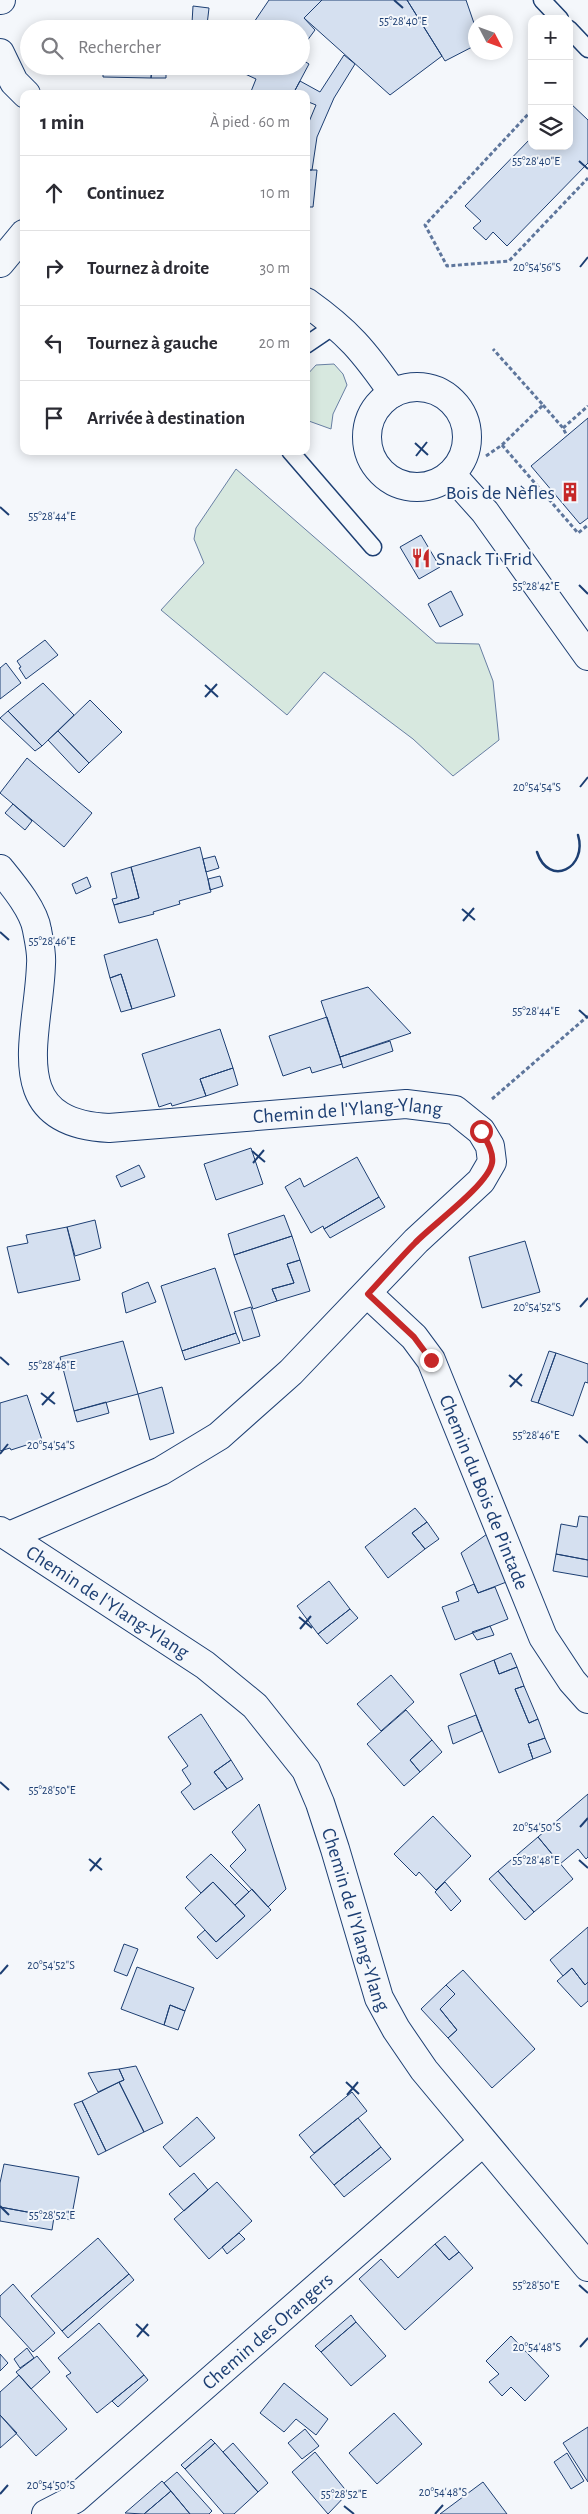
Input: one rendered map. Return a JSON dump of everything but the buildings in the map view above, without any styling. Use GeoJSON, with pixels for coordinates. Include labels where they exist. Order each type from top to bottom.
{"type":"FeatureCollection","features":[{"type":"Feature","properties":{"kind":"street"},"geometry":{"type":"LineString","coordinates":[[0,53],[14,82],[22,90]]}},
{"type":"Feature","properties":{"kind":"street"},"geometry":{"type":"LineString","coordinates":[[0,263],[20,239]]}},
{"type":"Feature","properties":{"kind":"street"},"geometry":{"type":"LineString","coordinates":[[310,305],[338,324],[366,354],[393,393]]}},
{"type":"Feature","properties":{"kind":"street"},"geometry":{"type":"LineString","coordinates":[[417,387],[428,388],[449,399],[457,407],[466,425],[464,454],[451,474],[443,480],[418,487],[401,484],[384,475],[373,462],[368,446],[368,431],[379,404],[393,393],[417,387]]}},
{"type":"Feature","properties":{"kind":"street"},"geometry":{"type":"LineString","coordinates":[[451,474],[485,512],[588,656]]}},
{"type":"Feature","properties":{"kind":"street","name":"Chemin de l'Ylang-Ylang"},"geometry":{"type":"LineString","coordinates":[[0,869],[19,893],[37,927],[42,962],[32,1051],[33,1075],[42,1095],[62,1119],[84,1127],[109,1128],[406,1104],[455,1110],[469,1119],[481,1131],[490,1146],[492,1162],[488,1172],[466,1196],[416,1241],[368,1294],[291,1372],[219,1436],[161,1471],[5,1534]]}},
{"type":"Feature","properties":{"kind":"street","name":"Chemin du Bois de Pintade"},"geometry":{"type":"LineString","coordinates":[[368,1294],[414,1337],[431,1360],[543,1637],[567,1673],[588,1699]]}},
{"type":"Feature","properties":{"kind":"street","name":"Chemin de l'Ylang-Ylang"},"geometry":{"type":"LineString","coordinates":[[5,1534],[205,1665],[255,1706],[306,1770],[336,1849],[379,1998],[396,2030],[424,2070],[588,2267]]}},
{"type":"Feature","properties":{"kind":"street","name":"Chemin des Orangers"},"geometry":{"type":"LineString","coordinates":[[46,2514],[75,2498],[484,2142]]}},
{"type":"Feature","properties":{"kind":"lane"},"geometry":{"type":"LineString","coordinates":[[542,0],[556,15]]}},
{"type":"Feature","properties":{"kind":"lane"},"geometry":{"type":"LineString","coordinates":[[573,33],[588,49]]}},
{"type":"Feature","properties":{"kind":"lane"},"geometry":{"type":"LineString","coordinates":[[310,342],[338,324]]}},
{"type":"Feature","properties":{"kind":"lane"},"geometry":{"type":"LineString","coordinates":[[293,455],[373,547]]}},
{"type":"Feature","properties":{"kind":"path"},"geometry":{"type":"LineString","coordinates":[[528,114],[425,225],[447,266],[509,261],[588,178]]}},
{"type":"Feature","properties":{"kind":"path"},"geometry":{"type":"LineString","coordinates":[[493,349],[563,428],[567,436]]}},
{"type":"Feature","properties":{"kind":"path"},"geometry":{"type":"LineString","coordinates":[[486,456],[502,445],[543,405]]}},
{"type":"Feature","properties":{"kind":"path"},"geometry":{"type":"LineString","coordinates":[[563,428],[588,406]]}},
{"type":"Feature","properties":{"kind":"path"},"geometry":{"type":"LineString","coordinates":[[502,445],[578,533],[588,525]]}},
{"type":"Feature","properties":{"kind":"path"},"geometry":{"type":"LineString","coordinates":[[469,1119],[588,1016]]}},
{"type":"Feature","properties":{"kind":"shaded area"},"geometry":{"type":"Polygon","coordinates":[[[334,364],[343,374],[347,385],[333,414],[331,429],[310,421],[310,372],[316,365],[334,364]]]}},
{"type":"Feature","properties":{"kind":"shaded area"},"geometry":{"type":"Polygon","coordinates":[[[236,469],[436,643],[479,644],[493,681],[499,740],[453,776],[413,739],[324,672],[287,715],[161,610],[204,563],[194,539],[196,528],[236,469]]]}},
{"type":"Feature","properties":{"kind":"wall"},"geometry":{"type":"LineString","coordinates":[[537,852],[543,863],[550,869],[558,871],[566,869],[573,864],[577,857],[580,847],[578,835]]}},
{"type":"Feature","properties":{"kind":"place","name":"Bois de Nèfles"},"geometry":{"type":"Point","coordinates":[570,492]}},
{"type":"Feature","properties":{"kind":"place","name":"Snack Ti Frid"},"geometry":{"type":"Point","coordinates":[421,558]}},
{"type":"Feature","properties":{"kind":"route"},"geometry":{"type":"LineString","coordinates":[[431,1360],[414,1337],[368,1294],[416,1241],[466,1196],[488,1172],[492,1162],[490,1146],[481,1131]]}}]}
